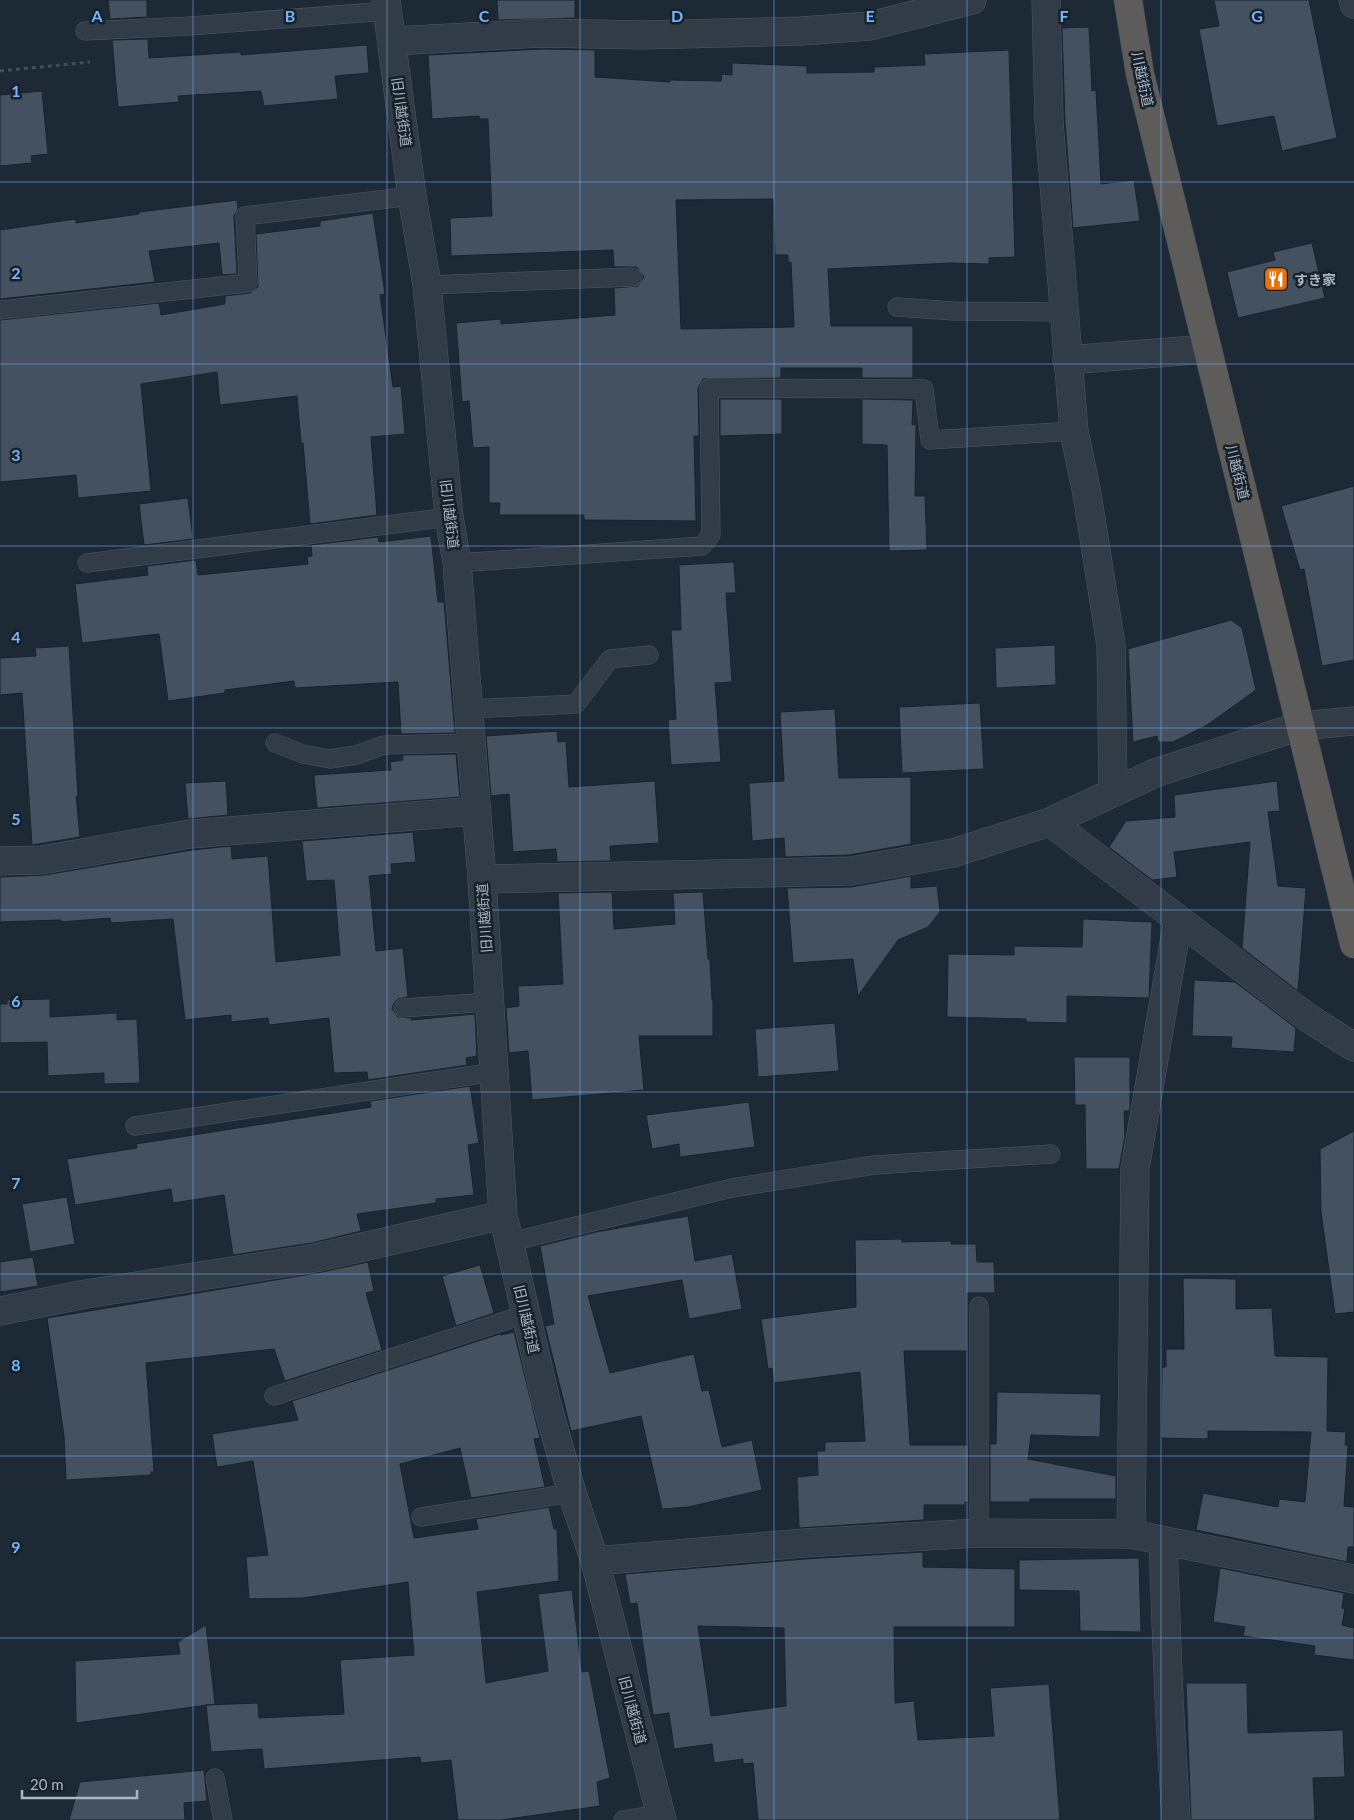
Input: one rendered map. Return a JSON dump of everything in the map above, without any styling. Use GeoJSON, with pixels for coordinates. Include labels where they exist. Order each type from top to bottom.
{"type":"FeatureCollection","features":[{"type":"Feature","properties":{"kind":"highway","name":"川越街道"},"geometry":{"type":"LineString","coordinates":[[1128,0],[1140,74],[1354,944]]}},
{"type":"Feature","properties":{"kind":"street"},"geometry":{"type":"LineString","coordinates":[[393,41],[542,34],[642,35],[870,26],[972,0]]}},
{"type":"Feature","properties":{"kind":"street"},"geometry":{"type":"LineString","coordinates":[[1046,0],[1049,122],[1074,431],[1087,494],[1111,646],[1113,793]]}},
{"type":"Feature","properties":{"kind":"street"},"geometry":{"type":"LineString","coordinates":[[1353,0],[1354,4]]}},
{"type":"Feature","properties":{"kind":"street","name":"旧川越街道"},"geometry":{"type":"LineString","coordinates":[[387,5],[412,196],[427,285],[450,517],[457,563],[475,812],[482,879],[503,1215],[546,1401],[572,1493],[595,1561],[661,1817]]}},
{"type":"Feature","properties":{"kind":"street"},"geometry":{"type":"LineString","coordinates":[[1067,360],[1208,349]]}},
{"type":"Feature","properties":{"kind":"street"},"geometry":{"type":"LineString","coordinates":[[482,879],[851,871],[953,854],[1050,822],[1155,773],[1300,726],[1354,721]]}},
{"type":"Feature","properties":{"kind":"street"},"geometry":{"type":"LineString","coordinates":[[0,861],[42,860],[190,834],[475,812]]}},
{"type":"Feature","properties":{"kind":"street"},"geometry":{"type":"LineString","coordinates":[[1050,822],[1307,1017],[1354,1047]]}},
{"type":"Feature","properties":{"kind":"street"},"geometry":{"type":"LineString","coordinates":[[1130,1534],[1135,1169],[1178,920]]}},
{"type":"Feature","properties":{"kind":"street"},"geometry":{"type":"LineString","coordinates":[[0,1311],[86,1294],[315,1258],[503,1215]]}},
{"type":"Feature","properties":{"kind":"street"},"geometry":{"type":"LineString","coordinates":[[595,1561],[804,1543],[979,1533],[1130,1534],[1354,1579]]}},
{"type":"Feature","properties":{"kind":"street"},"geometry":{"type":"LineString","coordinates":[[1163,1542],[1176,1820]]}},
{"type":"Feature","properties":{"kind":"lane"},"geometry":{"type":"LineString","coordinates":[[85,31],[190,26],[387,5]]}},
{"type":"Feature","properties":{"kind":"lane"},"geometry":{"type":"LineString","coordinates":[[0,310],[248,283],[245,216],[412,196]]}},
{"type":"Feature","properties":{"kind":"lane"},"geometry":{"type":"LineString","coordinates":[[427,285],[633,277]]}},
{"type":"Feature","properties":{"kind":"lane"},"geometry":{"type":"LineString","coordinates":[[897,307],[953,311],[1063,312]]}},
{"type":"Feature","properties":{"kind":"lane"},"geometry":{"type":"LineString","coordinates":[[457,563],[702,546],[711,535],[709,388],[924,389],[930,440],[1074,431]]}},
{"type":"Feature","properties":{"kind":"lane"},"geometry":{"type":"LineString","coordinates":[[87,563],[450,517]]}},
{"type":"Feature","properties":{"kind":"lane"},"geometry":{"type":"LineString","coordinates":[[468,709],[576,704],[610,659],[648,655]]}},
{"type":"Feature","properties":{"kind":"lane"},"geometry":{"type":"LineString","coordinates":[[275,743],[303,754],[330,759],[356,755],[384,745],[470,743]]}},
{"type":"Feature","properties":{"kind":"lane"},"geometry":{"type":"LineString","coordinates":[[0,855],[0,861]]}},
{"type":"Feature","properties":{"kind":"lane"},"geometry":{"type":"LineString","coordinates":[[403,1008],[490,1002]]}},
{"type":"Feature","properties":{"kind":"lane"},"geometry":{"type":"LineString","coordinates":[[135,1126],[494,1072]]}},
{"type":"Feature","properties":{"kind":"lane"},"geometry":{"type":"LineString","coordinates":[[510,1242],[732,1188],[874,1165],[1051,1154]]}},
{"type":"Feature","properties":{"kind":"lane"},"geometry":{"type":"LineString","coordinates":[[979,1533],[980,1306]]}},
{"type":"Feature","properties":{"kind":"lane"},"geometry":{"type":"LineString","coordinates":[[274,1396],[526,1314]]}},
{"type":"Feature","properties":{"kind":"lane"},"geometry":{"type":"LineString","coordinates":[[421,1517],[572,1493]]}},
{"type":"Feature","properties":{"kind":"lane"},"geometry":{"type":"LineString","coordinates":[[215,1778],[223,1820]]}},
{"type":"Feature","properties":{"kind":"lane"},"geometry":{"type":"LineString","coordinates":[[623,1820],[661,1817]]}},
{"type":"Feature","properties":{"kind":"building"},"geometry":{"type":"Polygon","coordinates":[[[108,0],[147,0],[147,17],[110,19],[108,0]]]}},
{"type":"Feature","properties":{"kind":"building"},"geometry":{"type":"Polygon","coordinates":[[[497,0],[575,0],[575,18],[498,20],[497,0]]]}},
{"type":"Feature","properties":{"kind":"building"},"geometry":{"type":"Polygon","coordinates":[[[1214,0],[1309,0],[1337,138],[1282,151],[1274,116],[1217,126],[1199,29],[1219,26],[1214,0]]]}},
{"type":"Feature","properties":{"kind":"building"},"geometry":{"type":"Polygon","coordinates":[[[1089,27],[1092,91],[1096,90],[1101,184],[1134,180],[1140,221],[1073,228],[1065,121],[1062,28],[1089,27]]]}},
{"type":"Feature","properties":{"kind":"building"},"geometry":{"type":"Polygon","coordinates":[[[148,39],[149,58],[241,52],[241,55],[367,45],[369,73],[335,76],[338,99],[264,106],[261,91],[178,96],[179,102],[118,107],[112,40],[148,39]]]}},
{"type":"Feature","properties":{"kind":"building"},"geometry":{"type":"Polygon","coordinates":[[[542,49],[595,50],[595,77],[670,82],[670,80],[721,81],[722,74],[732,75],[732,63],[807,66],[807,73],[874,72],[874,67],[925,65],[924,54],[1009,50],[1015,257],[989,258],[989,264],[951,263],[828,269],[831,326],[913,326],[913,378],[862,378],[862,368],[781,368],[781,378],[703,379],[698,388],[699,436],[694,436],[696,521],[584,520],[584,515],[499,515],[500,503],[489,503],[489,447],[473,448],[469,401],[462,402],[456,323],[501,319],[501,324],[615,315],[614,288],[638,286],[644,277],[637,267],[614,267],[613,250],[451,256],[450,218],[492,216],[488,119],[480,119],[479,116],[432,119],[428,55],[542,49]],[[773,199],[676,200],[681,329],[794,327],[791,262],[788,262],[788,255],[775,255],[773,199]]]}},
{"type":"Feature","properties":{"kind":"building"},"geometry":{"type":"Polygon","coordinates":[[[42,91],[48,154],[31,156],[32,163],[0,166],[0,95],[42,91]]]}},
{"type":"Feature","properties":{"kind":"building"},"geometry":{"type":"Polygon","coordinates":[[[237,200],[238,209],[234,216],[237,274],[222,275],[219,243],[149,251],[155,282],[0,299],[0,230],[75,219],[76,223],[139,214],[139,212],[237,200]]]}},
{"type":"Feature","properties":{"kind":"building"},"geometry":{"type":"Polygon","coordinates":[[[373,213],[385,294],[380,295],[393,387],[401,386],[405,434],[371,437],[377,515],[310,524],[297,396],[220,405],[217,372],[141,384],[151,491],[78,498],[76,475],[0,482],[0,320],[159,303],[161,315],[225,304],[225,296],[250,293],[258,287],[256,234],[320,226],[320,221],[373,213]]]}},
{"type":"Feature","properties":{"kind":"building"},"geometry":{"type":"Polygon","coordinates":[[[1312,243],[1325,298],[1238,318],[1227,272],[1275,260],[1273,252],[1312,243]]]}},
{"type":"Feature","properties":{"kind":"building"},"geometry":{"type":"Polygon","coordinates":[[[720,399],[782,399],[782,434],[720,436],[720,399]]]}},
{"type":"Feature","properties":{"kind":"building"},"geometry":{"type":"Polygon","coordinates":[[[862,399],[913,400],[912,425],[916,424],[915,496],[925,496],[927,550],[889,551],[887,445],[862,444],[862,399]]]}},
{"type":"Feature","properties":{"kind":"building"},"geometry":{"type":"Polygon","coordinates":[[[1354,486],[1354,660],[1322,666],[1304,569],[1300,570],[1281,506],[1354,486]]]}},
{"type":"Feature","properties":{"kind":"building"},"geometry":{"type":"Polygon","coordinates":[[[188,498],[193,539],[144,545],[139,504],[188,498]]]}},
{"type":"Feature","properties":{"kind":"building"},"geometry":{"type":"Polygon","coordinates":[[[431,536],[438,602],[444,602],[455,733],[401,734],[398,682],[295,688],[294,681],[225,690],[225,693],[168,701],[159,634],[82,643],[75,584],[148,575],[147,566],[196,560],[198,575],[308,564],[307,557],[312,556],[311,545],[378,537],[379,542],[431,536]]]}},
{"type":"Feature","properties":{"kind":"building"},"geometry":{"type":"Polygon","coordinates":[[[734,562],[736,593],[726,593],[732,682],[715,683],[721,762],[671,765],[668,720],[676,719],[671,630],[681,630],[679,565],[734,562]]]}},
{"type":"Feature","properties":{"kind":"building"},"geometry":{"type":"Polygon","coordinates":[[[1231,620],[1242,628],[1256,690],[1207,725],[1173,742],[1158,742],[1157,736],[1133,742],[1128,649],[1231,620]]]}},
{"type":"Feature","properties":{"kind":"building"},"geometry":{"type":"Polygon","coordinates":[[[1055,645],[1056,685],[996,688],[995,648],[1055,645]]]}},
{"type":"Feature","properties":{"kind":"building"},"geometry":{"type":"Polygon","coordinates":[[[69,646],[78,796],[76,796],[80,837],[32,845],[22,693],[0,695],[0,658],[36,656],[35,648],[69,646]]]}},
{"type":"Feature","properties":{"kind":"building"},"geometry":{"type":"Polygon","coordinates":[[[980,703],[984,769],[902,773],[899,707],[980,703]]]}},
{"type":"Feature","properties":{"kind":"building"},"geometry":{"type":"Polygon","coordinates":[[[835,709],[839,778],[911,777],[911,844],[849,855],[785,857],[784,838],[752,841],[749,783],[784,781],[780,712],[835,709]]]}},
{"type":"Feature","properties":{"kind":"building"},"geometry":{"type":"Polygon","coordinates":[[[557,731],[558,742],[566,741],[569,787],[655,781],[659,843],[610,846],[611,861],[557,862],[556,849],[513,852],[509,794],[491,796],[486,736],[557,731]]]}},
{"type":"Feature","properties":{"kind":"building"},"geometry":{"type":"Polygon","coordinates":[[[456,754],[460,797],[317,808],[314,775],[391,770],[390,762],[403,760],[402,755],[456,754]]]}},
{"type":"Feature","properties":{"kind":"building"},"geometry":{"type":"Polygon","coordinates":[[[226,781],[228,815],[188,819],[185,783],[226,781]]]}},
{"type":"Feature","properties":{"kind":"building"},"geometry":{"type":"Polygon","coordinates":[[[1277,781],[1280,811],[1268,812],[1278,886],[1306,888],[1298,991],[1242,948],[1250,842],[1174,852],[1177,877],[1152,880],[1109,847],[1126,821],[1175,817],[1174,795],[1277,781]]]}},
{"type":"Feature","properties":{"kind":"building"},"geometry":{"type":"Polygon","coordinates":[[[413,832],[416,862],[391,864],[392,874],[369,876],[376,951],[403,948],[408,997],[398,999],[394,1003],[392,1009],[398,1017],[411,1018],[411,1020],[475,1014],[477,1056],[466,1058],[467,1065],[368,1080],[367,1072],[334,1073],[329,1018],[269,1025],[268,1018],[231,1022],[231,1015],[185,1020],[173,919],[111,923],[110,918],[61,922],[61,920],[0,922],[0,877],[45,875],[192,850],[231,846],[232,859],[268,856],[276,962],[340,955],[334,880],[306,881],[302,841],[413,832]]]}},
{"type":"Feature","properties":{"kind":"building"},"geometry":{"type":"Polygon","coordinates":[[[911,876],[911,888],[937,886],[940,912],[928,927],[898,940],[858,996],[853,959],[793,963],[787,888],[851,887],[911,876]]]}},
{"type":"Feature","properties":{"kind":"building"},"geometry":{"type":"Polygon","coordinates":[[[612,892],[614,929],[675,924],[673,893],[703,892],[713,1000],[713,1036],[639,1036],[644,1090],[532,1100],[528,1051],[509,1053],[506,1008],[519,1006],[518,986],[563,984],[558,893],[612,892]]]}},
{"type":"Feature","properties":{"kind":"building"},"geometry":{"type":"Polygon","coordinates":[[[1083,919],[1152,922],[1149,998],[1067,996],[1067,1023],[1026,1022],[1026,1019],[947,1017],[948,954],[1014,955],[1014,946],[1082,947],[1083,919]]]}},
{"type":"Feature","properties":{"kind":"building"},"geometry":{"type":"Polygon","coordinates":[[[1194,980],[1235,982],[1296,1028],[1294,1052],[1231,1048],[1232,1037],[1192,1036],[1194,980]]]}},
{"type":"Feature","properties":{"kind":"building"},"geometry":{"type":"Polygon","coordinates":[[[50,999],[50,1017],[117,1013],[117,1020],[137,1019],[140,1083],[104,1084],[104,1073],[48,1076],[47,1042],[0,1043],[0,1004],[7,1004],[7,1000],[50,999]]]}},
{"type":"Feature","properties":{"kind":"building"},"geometry":{"type":"Polygon","coordinates":[[[835,1023],[839,1071],[758,1077],[755,1029],[835,1023]]]}},
{"type":"Feature","properties":{"kind":"building"},"geometry":{"type":"Polygon","coordinates":[[[1074,1057],[1130,1057],[1130,1108],[1129,1111],[1124,1111],[1125,1136],[1119,1169],[1086,1169],[1085,1105],[1075,1105],[1074,1057]]]}},
{"type":"Feature","properties":{"kind":"building"},"geometry":{"type":"Polygon","coordinates":[[[470,1086],[479,1143],[468,1145],[474,1195],[436,1199],[436,1203],[357,1214],[361,1231],[312,1243],[233,1255],[224,1195],[173,1203],[171,1189],[75,1205],[67,1159],[137,1148],[136,1144],[371,1107],[370,1101],[470,1086]]]}},
{"type":"Feature","properties":{"kind":"building"},"geometry":{"type":"Polygon","coordinates":[[[749,1102],[755,1147],[680,1157],[679,1144],[652,1149],[646,1115],[749,1102]]]}},
{"type":"Feature","properties":{"kind":"building"},"geometry":{"type":"Polygon","coordinates":[[[1354,1131],[1354,1312],[1335,1314],[1321,1212],[1320,1149],[1354,1131]]]}},
{"type":"Feature","properties":{"kind":"building"},"geometry":{"type":"Polygon","coordinates":[[[67,1197],[75,1244],[30,1252],[22,1204],[67,1197]]]}},
{"type":"Feature","properties":{"kind":"building"},"geometry":{"type":"Polygon","coordinates":[[[688,1216],[695,1261],[732,1254],[742,1309],[689,1319],[682,1280],[588,1296],[610,1373],[694,1354],[702,1391],[709,1390],[722,1447],[752,1440],[762,1490],[688,1507],[662,1509],[641,1416],[571,1431],[545,1326],[554,1324],[540,1246],[596,1232],[688,1216]]]}},
{"type":"Feature","properties":{"kind":"building"},"geometry":{"type":"Polygon","coordinates":[[[902,1239],[902,1242],[951,1241],[951,1244],[976,1244],[977,1262],[994,1262],[995,1293],[967,1293],[967,1351],[904,1351],[910,1445],[968,1445],[968,1502],[965,1502],[965,1505],[924,1505],[924,1520],[799,1528],[797,1477],[818,1475],[817,1451],[825,1451],[825,1442],[865,1441],[860,1372],[774,1383],[772,1368],[768,1369],[761,1319],[856,1307],[855,1240],[902,1239]]]}},
{"type":"Feature","properties":{"kind":"building"},"geometry":{"type":"Polygon","coordinates":[[[33,1257],[38,1286],[0,1292],[0,1262],[33,1257]]]}},
{"type":"Feature","properties":{"kind":"building"},"geometry":{"type":"Polygon","coordinates":[[[368,1262],[374,1291],[366,1293],[382,1350],[285,1381],[274,1349],[146,1363],[154,1472],[151,1472],[151,1475],[66,1480],[64,1436],[47,1318],[317,1273],[368,1262]]]}},
{"type":"Feature","properties":{"kind":"building"},"geometry":{"type":"Polygon","coordinates":[[[480,1265],[494,1313],[456,1326],[442,1276],[480,1265]]]}},
{"type":"Feature","properties":{"kind":"building"},"geometry":{"type":"Polygon","coordinates":[[[1183,1278],[1236,1279],[1236,1309],[1272,1308],[1275,1356],[1328,1357],[1327,1431],[1346,1432],[1345,1445],[1348,1445],[1344,1506],[1354,1507],[1354,1547],[1348,1547],[1347,1562],[1196,1530],[1203,1493],[1278,1507],[1279,1499],[1305,1502],[1311,1432],[1208,1431],[1208,1439],[1161,1438],[1162,1367],[1166,1367],[1166,1349],[1184,1349],[1183,1278]]]}},
{"type":"Feature","properties":{"kind":"building"},"geometry":{"type":"Polygon","coordinates":[[[514,1332],[540,1438],[534,1439],[545,1487],[471,1498],[460,1448],[400,1464],[414,1538],[478,1529],[476,1519],[549,1507],[554,1529],[557,1529],[559,1581],[477,1592],[486,1683],[548,1671],[538,1594],[572,1590],[582,1672],[589,1671],[610,1778],[597,1782],[600,1806],[501,1820],[458,1820],[451,1760],[421,1763],[420,1757],[264,1769],[262,1749],[211,1752],[206,1705],[258,1703],[259,1718],[344,1714],[340,1660],[414,1655],[408,1582],[303,1598],[249,1599],[246,1557],[268,1555],[253,1461],[217,1467],[212,1434],[298,1420],[292,1401],[500,1334],[514,1332]]]}},
{"type":"Feature","properties":{"kind":"building"},"geometry":{"type":"Polygon","coordinates":[[[997,1392],[1101,1394],[1100,1437],[1031,1435],[1028,1459],[1116,1476],[1116,1499],[1030,1499],[1030,1502],[990,1502],[990,1444],[996,1444],[997,1392]]]}},
{"type":"Feature","properties":{"kind":"building"},"geometry":{"type":"Polygon","coordinates":[[[923,1552],[923,1567],[1015,1569],[1015,1627],[894,1627],[895,1703],[914,1701],[918,1740],[994,1736],[990,1688],[1049,1684],[1060,1820],[758,1820],[753,1763],[743,1764],[743,1759],[714,1763],[712,1744],[674,1749],[669,1713],[653,1715],[637,1603],[630,1604],[625,1574],[805,1559],[923,1552]],[[698,1626],[711,1716],[786,1706],[784,1628],[698,1626]]]}},
{"type":"Feature","properties":{"kind":"building"},"geometry":{"type":"Polygon","coordinates":[[[1139,1558],[1141,1632],[1080,1631],[1079,1591],[1019,1590],[1019,1560],[1139,1558]]]}},
{"type":"Feature","properties":{"kind":"building"},"geometry":{"type":"Polygon","coordinates":[[[1220,1568],[1344,1593],[1342,1608],[1345,1609],[1342,1625],[1354,1628],[1354,1660],[1314,1655],[1315,1646],[1243,1636],[1245,1627],[1213,1622],[1220,1568]]]}},
{"type":"Feature","properties":{"kind":"building"},"geometry":{"type":"Polygon","coordinates":[[[206,1625],[215,1704],[76,1723],[75,1661],[180,1654],[178,1642],[206,1625]]]}},
{"type":"Feature","properties":{"kind":"building"},"geometry":{"type":"Polygon","coordinates":[[[1186,1683],[1247,1683],[1248,1733],[1343,1730],[1345,1777],[1313,1778],[1315,1820],[1191,1820],[1186,1683]]]}},
{"type":"Feature","properties":{"kind":"building"},"geometry":{"type":"Polygon","coordinates":[[[204,1770],[207,1801],[184,1803],[185,1820],[69,1820],[80,1782],[204,1770]]]}},
{"type":"Feature","properties":{"kind":"place","name":"すき家"},"geometry":{"type":"Point","coordinates":[1276,279]}}]}
